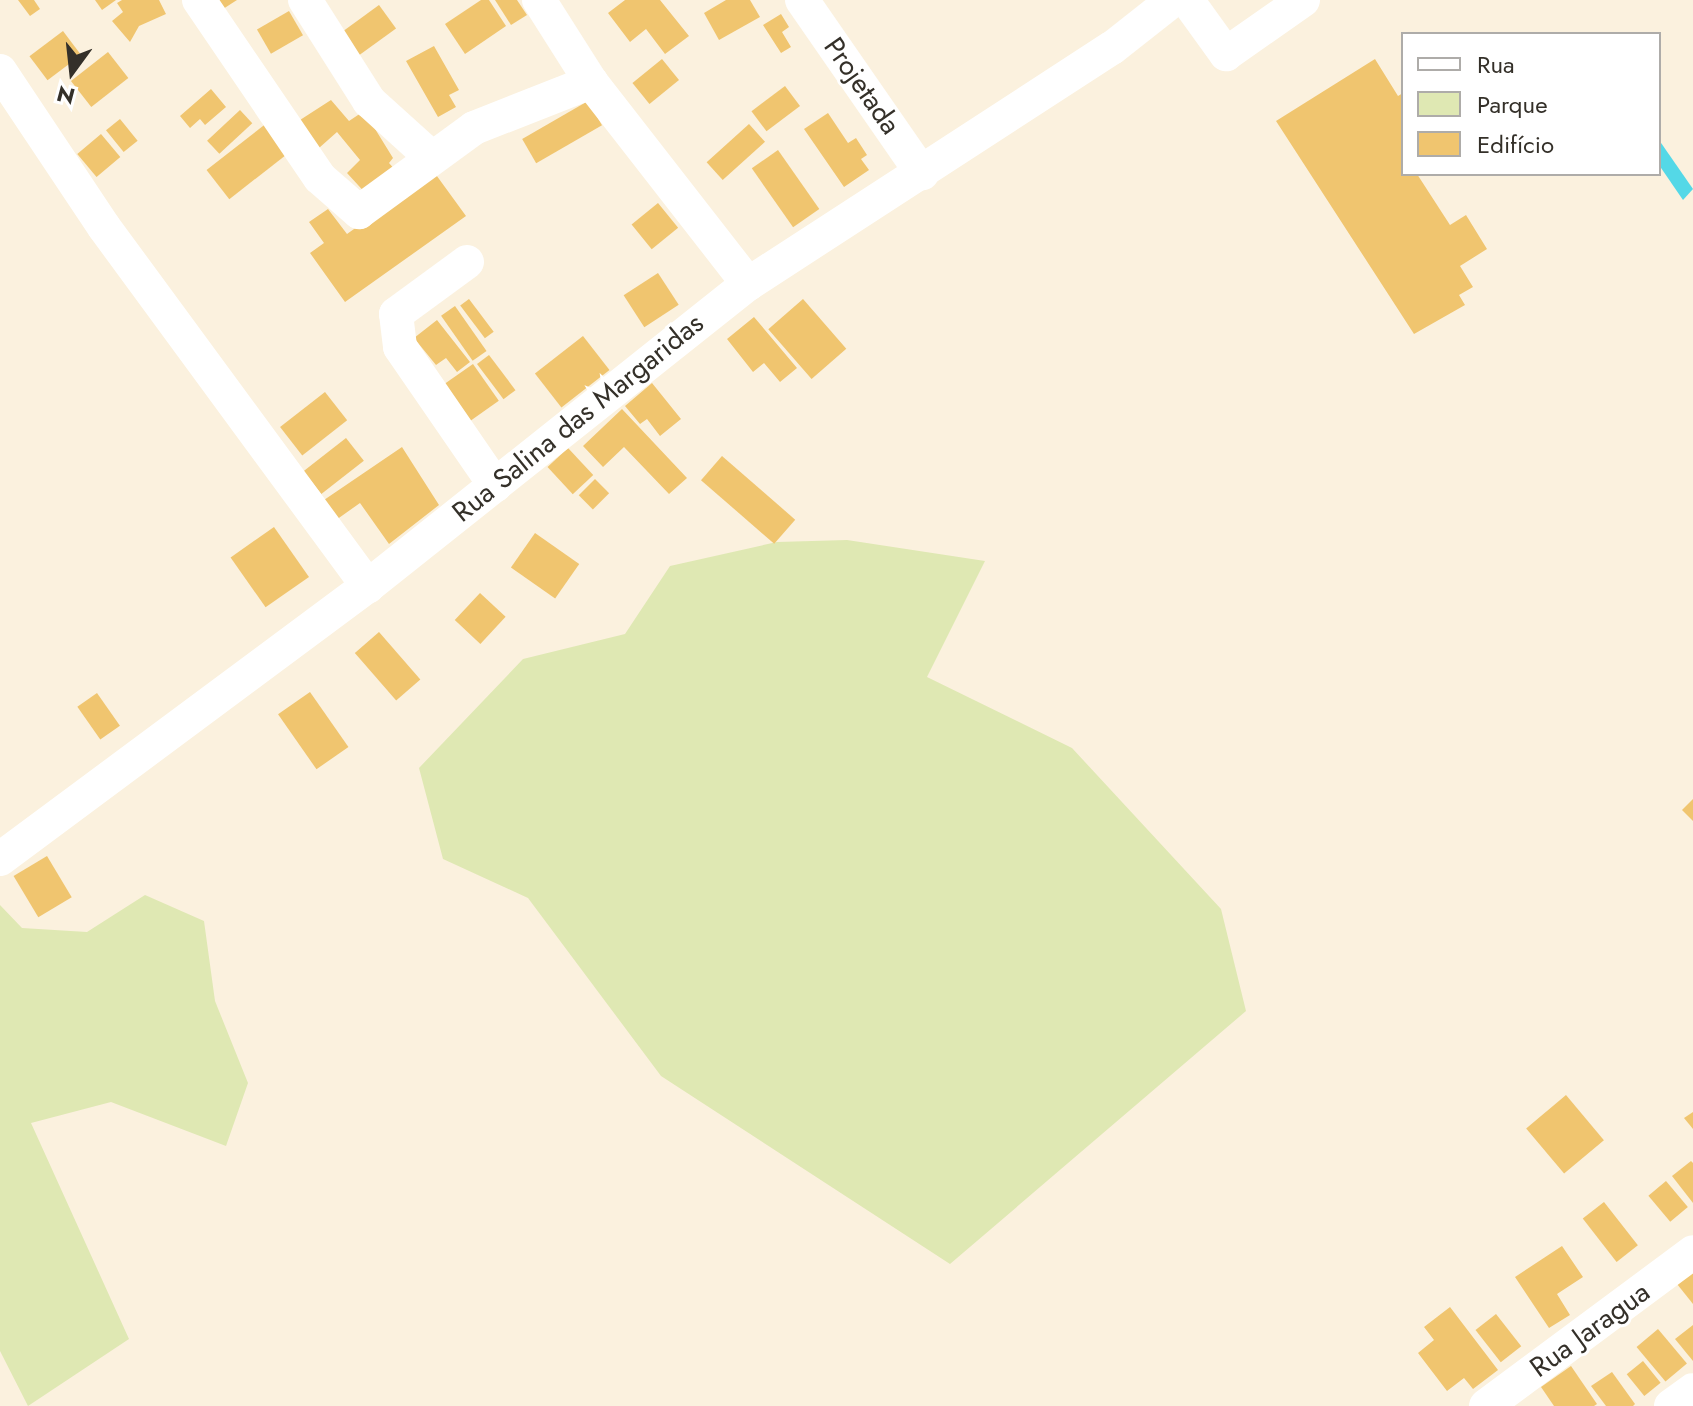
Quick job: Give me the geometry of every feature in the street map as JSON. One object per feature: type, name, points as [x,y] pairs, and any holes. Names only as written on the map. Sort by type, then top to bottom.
[{"type":"street","points":[[199,0],[320,178],[359,212],[431,157],[517,107],[591,82]]},
{"type":"street","points":[[305,0],[369,101],[431,157]]},
{"type":"street","points":[[539,0],[591,82],[748,284]]},
{"type":"street","name":"Projetada","points":[[802,0],[922,173]]},
{"type":"street","name":"Rua Salina das Margaridas","points":[[0,859],[368,586],[748,284],[1112,48],[1173,0]]},
{"type":"street","points":[[1187,0],[1226,54],[1303,0]]},
{"type":"street","points":[[0,71],[104,227],[368,586]]},
{"type":"street","points":[[467,262],[396,314],[400,347],[495,485]]},
{"type":"street","name":"Rua Jaragua","points":[[1486,1406],[1693,1252]]},
{"type":"street","points":[[1671,1406],[1693,1390]]},
{"type":"green space","points":[[847,540],[985,561],[927,677],[1072,748],[1221,909],[1246,1011],[950,1264],[661,1076],[528,898],[443,859],[419,768],[523,659],[625,634],[670,566],[777,542]]},
{"type":"green space","points":[[145,895],[204,921],[215,1001],[248,1083],[226,1146],[111,1102],[31,1123],[129,1339],[28,1406],[0,1351],[0,905],[22,928],[87,932]]},
{"type":"water","points":[[1661,143],[1693,189],[1683,200],[1661,168]]},
{"type":"building","points":[[18,0],[34,0],[40,9],[30,16]]},
{"type":"building","points":[[95,0],[116,0],[102,10]]},
{"type":"building","points":[[122,0],[159,0],[166,14],[139,26],[130,42],[112,21],[123,12],[117,3]]},
{"type":"building","points":[[217,0],[237,0],[223,9]]},
{"type":"building","points":[[481,0],[489,0],[506,26],[465,54],[445,24]]},
{"type":"building","points":[[495,0],[517,0],[527,15],[511,25]]},
{"type":"building","points":[[625,0],[660,0],[689,36],[665,54],[646,29],[630,42],[608,13]]},
{"type":"building","points":[[726,0],[750,0],[760,17],[719,40],[704,13]]},
{"type":"building","points":[[379,5],[396,28],[356,58],[339,34]]},
{"type":"building","points":[[289,11],[303,35],[271,54],[257,30]]},
{"type":"building","points":[[781,14],[789,27],[782,32],[791,47],[781,53],[763,25]]},
{"type":"building","points":[[63,31],[81,55],[48,80],[29,56]]},
{"type":"building","points":[[434,46],[459,90],[449,95],[456,107],[438,117],[406,61]]},
{"type":"building","points":[[108,52],[128,78],[91,107],[71,81]]},
{"type":"building","points":[[662,59],[679,80],[649,104],[632,83]]},
{"type":"building","points":[[1375,59],[1398,96],[1401,94],[1401,176],[1418,176],[1450,225],[1466,215],[1487,249],[1460,266],[1473,287],[1459,295],[1465,305],[1414,334],[1276,121]]},
{"type":"building","points":[[785,86],[800,106],[767,131],[751,111]]},
{"type":"building","points":[[211,89],[226,107],[205,125],[200,119],[190,128],[180,116]]},
{"type":"building","points":[[331,100],[349,121],[364,111],[393,158],[389,163],[397,172],[369,197],[347,173],[360,160],[337,132],[319,148],[300,120]]},
{"type":"building","points":[[588,101],[602,125],[536,163],[522,139]]},
{"type":"building","points":[[240,110],[252,123],[219,154],[207,141]]},
{"type":"building","points":[[828,113],[848,143],[856,138],[867,155],[861,159],[869,170],[844,187],[804,129]]},
{"type":"building","points":[[120,119],[138,141],[124,152],[106,130]]},
{"type":"building","points":[[268,122],[291,151],[229,199],[207,170]]},
{"type":"building","points":[[749,124],[765,142],[723,180],[707,162]]},
{"type":"building","points":[[101,134],[120,157],[97,177],[77,154]]},
{"type":"building","points":[[778,150],[819,209],[793,227],[752,168]]},
{"type":"building","points":[[434,172],[466,216],[345,302],[310,253],[324,243],[309,222],[328,209],[347,234]]},
{"type":"building","points":[[658,203],[678,228],[652,249],[632,224]]},
{"type":"building","points":[[658,273],[679,305],[644,327],[624,295]]},
{"type":"building","points":[[469,299],[494,332],[485,338],[460,306]]},
{"type":"building","points":[[803,299],[846,349],[812,379],[768,329]]},
{"type":"building","points":[[455,306],[487,351],[473,361],[441,316]]},
{"type":"building","points":[[754,317],[797,368],[780,382],[764,363],[753,372],[727,339]]},
{"type":"building","points":[[437,320],[470,362],[457,372],[446,358],[436,365],[414,338]]},
{"type":"building","points":[[583,336],[609,370],[561,407],[535,374]]},
{"type":"building","points":[[489,355],[515,390],[504,399],[477,364]]},
{"type":"building","points":[[473,364],[499,401],[468,423],[442,386]]},
{"type":"building","points":[[652,383],[681,419],[660,436],[647,419],[640,424],[625,406]]},
{"type":"building","points":[[325,392],[347,420],[302,455],[280,427]]},
{"type":"building","points":[[622,409],[687,478],[669,494],[624,447],[603,467],[583,446]]},
{"type":"building","points":[[346,438],[364,461],[321,494],[303,471]]},
{"type":"building","points":[[402,447],[439,505],[389,544],[360,503],[336,520],[324,500]]},
{"type":"building","points":[[568,448],[593,475],[573,494],[548,467]]},
{"type":"building","points":[[722,456],[795,520],[774,544],[701,480]]},
{"type":"building","points":[[595,479],[609,493],[593,509],[579,495]]},
{"type":"building","points":[[274,527],[309,577],[266,607],[231,557]]},
{"type":"building","points":[[535,533],[579,564],[555,598],[511,567]]},
{"type":"building","points":[[480,593],[506,617],[480,644],[455,620]]},
{"type":"building","points":[[379,632],[420,680],[396,701],[355,653]]},
{"type":"building","points":[[310,692],[348,747],[316,769],[278,714]]},
{"type":"building","points":[[97,693],[120,726],[100,740],[77,707]]},
{"type":"building","points":[[1693,799],[1693,821],[1682,810]]},
{"type":"building","points":[[47,856],[72,897],[38,917],[14,876]]},
{"type":"building","points":[[1566,1095],[1604,1140],[1564,1174],[1526,1128]]},
{"type":"building","points":[[1693,1112],[1693,1129],[1684,1118]]},
{"type":"building","points":[[1691,1161],[1693,1163],[1693,1203],[1672,1176]]},
{"type":"building","points":[[1666,1181],[1688,1207],[1670,1222],[1648,1196]]},
{"type":"building","points":[[1604,1202],[1638,1245],[1617,1262],[1583,1219]]},
{"type":"building","points":[[1562,1246],[1583,1277],[1557,1294],[1570,1315],[1549,1328],[1515,1277]]},
{"type":"building","points":[[1693,1271],[1693,1304],[1677,1284]]},
{"type":"building","points":[[1450,1307],[1498,1370],[1473,1389],[1464,1378],[1447,1391],[1418,1353],[1434,1340],[1424,1327]]},
{"type":"building","points":[[1496,1314],[1521,1346],[1501,1362],[1476,1330]]},
{"type":"building","points":[[1693,1325],[1693,1361],[1675,1339]]},
{"type":"building","points":[[1658,1329],[1687,1363],[1665,1381],[1637,1347]]},
{"type":"building","points":[[1643,1361],[1661,1383],[1644,1396],[1627,1374]]},
{"type":"building","points":[[1571,1366],[1597,1404],[1594,1406],[1554,1406],[1541,1387]]},
{"type":"building","points":[[1612,1372],[1635,1404],[1633,1406],[1606,1406],[1591,1386]]}]
